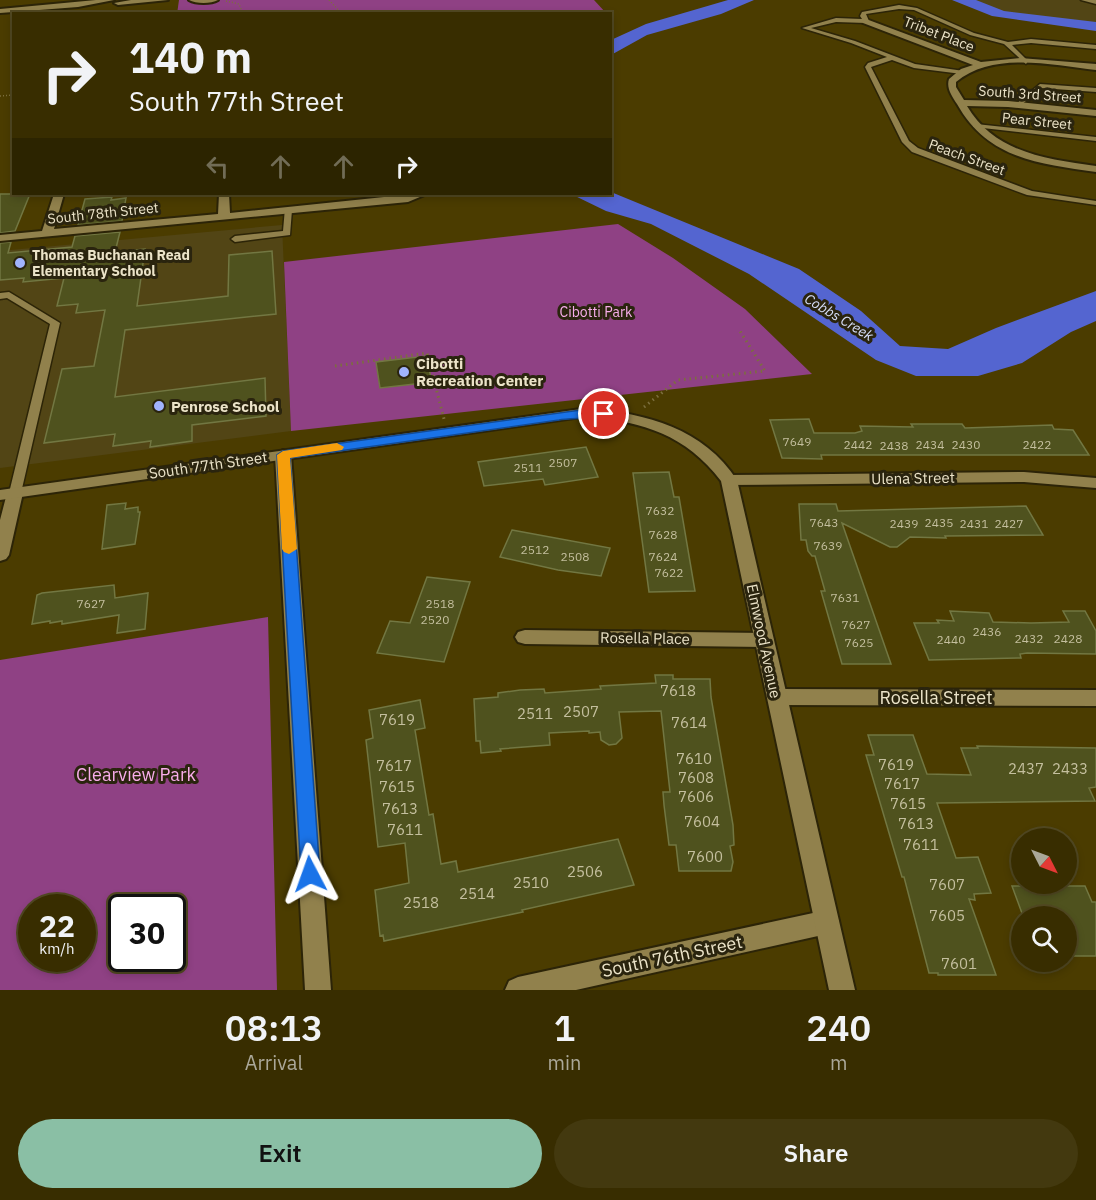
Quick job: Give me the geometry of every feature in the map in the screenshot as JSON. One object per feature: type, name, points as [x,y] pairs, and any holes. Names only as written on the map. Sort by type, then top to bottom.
[{"type":"street","points":[[5,0],[0,10],[78,6],[90,8],[164,0]]},
{"type":"street","points":[[193,0],[214,0]]},
{"type":"street","name":"Tribet Place","points":[[866,21],[981,65]]},
{"type":"street","points":[[981,65],[1026,62],[1096,67]]},
{"type":"street","name":"Tribet Place","points":[[981,65],[962,72],[952,81],[952,87],[976,126],[987,137],[1008,148],[1034,157],[1096,169]]},
{"type":"street","name":"South 3rd Street","points":[[961,103],[1018,105],[1096,113]]},
{"type":"street","points":[[47,233],[59,195]]},
{"type":"street","points":[[224,195],[224,216]]},
{"type":"street","name":"South 78th Street","points":[[0,238],[420,195]]},
{"type":"street","name":"Elmwood Avenue","points":[[559,416],[588,412],[630,418],[659,426],[692,441],[717,464],[729,480],[842,990]]},
{"type":"street","name":"South 77th Street","points":[[8,494],[559,416]]},
{"type":"street","points":[[283,455],[318,990]]},
{"type":"street","name":"Ulena Street","points":[[729,480],[1024,477],[1096,483]]},
{"type":"street","points":[[0,555],[8,494]]},
{"type":"street","name":"Rosella Place","points":[[525,637],[764,640]]},
{"type":"street","name":"Rosella Street","points":[[777,697],[1096,698]]},
{"type":"street","name":"South 76th Street","points":[[518,990],[827,922]]},
{"type":"lane","points":[[1084,0],[1096,2]]},
{"type":"lane","points":[[866,21],[863,16],[864,12],[905,7],[921,11],[972,34],[1007,44],[1031,41],[1096,47]]},
{"type":"lane","points":[[866,21],[836,20],[805,28],[853,42],[914,66],[962,72]]},
{"type":"lane","points":[[1007,44],[1026,62]]},
{"type":"lane","name":"Peach Street","points":[[891,58],[870,64],[868,67],[906,142],[915,150],[1030,193],[1096,203]]},
{"type":"lane","points":[[1018,105],[1040,86],[1096,90]]},
{"type":"lane","name":"Pear Street","points":[[976,126],[1096,139]]},
{"type":"lane","points":[[235,238],[287,233],[288,210]]},
{"type":"lane","points":[[0,296],[9,295],[55,323],[8,494]]},
{"type":"path","points":[[220,0],[239,4],[242,12]]},
{"type":"path","points":[[329,0],[340,12]]},
{"type":"path","points":[[630,418],[678,381],[765,371],[740,331]]},
{"type":"path","points":[[335,366],[427,353],[447,432]]},
{"type":"shaded area","points":[[967,0],[1096,0],[1096,28],[1023,18]]},
{"type":"shaded area","points":[[282,225],[291,431],[0,468],[0,251]]},
{"type":"green space","points":[[179,0],[594,0],[605,12],[177,12]]},
{"type":"green space","name":"Cibotti Park","points":[[618,224],[673,258],[745,309],[812,374],[291,431],[284,262]]},
{"type":"green space","name":"Clearview Park","points":[[268,617],[277,990],[0,990],[0,660]]},
{"type":"water","points":[[728,0],[754,0],[721,14],[647,35],[612,54],[612,40],[646,24]]},
{"type":"water","points":[[952,0],[976,0],[1004,11],[1096,22],[1096,31],[992,16]]},
{"type":"water","name":"Cobbs Creek","points":[[612,192],[799,269],[861,311],[900,346],[948,349],[996,328],[1096,291],[1096,321],[1071,332],[1022,363],[978,376],[916,376],[876,360],[749,274],[651,224],[606,211],[573,195],[612,195]]},
{"type":"building","points":[[0,194],[30,195],[15,231],[0,233]]},
{"type":"building","points":[[112,197],[111,200],[126,198],[122,221],[78,225],[85,199]]},
{"type":"building","points":[[120,232],[115,252],[145,249],[137,306],[228,296],[229,255],[272,251],[276,314],[125,330],[115,397],[265,378],[266,416],[192,425],[192,441],[150,447],[151,441],[113,446],[115,434],[44,443],[62,369],[94,366],[105,310],[76,313],[78,304],[57,306],[64,278],[23,282],[24,278],[0,280],[0,243],[11,242],[8,253],[72,247],[75,236]]},
{"type":"building","name":"Cibotti Recreation Center","points":[[426,356],[432,382],[380,388],[376,362]]},
{"type":"building","points":[[809,419],[814,433],[855,433],[862,431],[860,426],[913,427],[911,424],[962,424],[965,428],[1052,425],[1054,429],[1073,430],[1089,455],[821,455],[822,459],[782,458],[770,420]]},
{"type":"building","points":[[586,447],[598,477],[545,485],[543,479],[484,486],[478,462]]},
{"type":"building","points":[[669,472],[674,497],[679,497],[695,591],[649,592],[633,473]]},
{"type":"building","points":[[126,503],[125,509],[138,507],[138,512],[140,512],[135,544],[102,549],[107,505]]},
{"type":"building","points":[[799,504],[836,504],[838,511],[1026,506],[1043,535],[910,537],[897,547],[890,547],[842,523],[891,664],[842,664],[821,591],[825,591],[815,556],[808,551],[806,540],[801,540]]},
{"type":"building","points":[[512,530],[610,548],[601,576],[558,570],[500,557]]},
{"type":"building","points":[[427,577],[470,582],[444,662],[377,653],[390,621],[410,623]]},
{"type":"building","points":[[114,585],[115,598],[148,593],[145,629],[117,633],[119,615],[62,624],[62,621],[50,623],[50,621],[32,624],[37,595]]},
{"type":"building","points":[[950,611],[989,613],[993,622],[1031,623],[1069,622],[1063,611],[1085,611],[1096,631],[1096,654],[1027,653],[1020,654],[1021,658],[929,660],[914,623],[939,623],[937,620],[954,621]]},
{"type":"building","points":[[655,675],[673,675],[673,679],[710,679],[711,697],[733,825],[734,845],[730,846],[733,862],[731,871],[679,871],[676,845],[669,845],[664,805],[663,792],[670,792],[661,711],[619,712],[622,738],[616,744],[609,745],[601,740],[600,732],[589,733],[589,731],[549,733],[550,745],[481,753],[480,741],[476,741],[474,699],[498,697],[498,693],[520,690],[544,689],[545,693],[601,689],[600,686],[656,683]]},
{"type":"building","points":[[420,700],[425,728],[415,730],[429,815],[433,814],[441,864],[456,861],[458,872],[618,839],[634,885],[522,910],[523,912],[384,941],[383,935],[380,936],[375,890],[409,883],[405,843],[378,847],[366,740],[373,738],[369,710]]},
{"type":"building","points":[[868,735],[913,735],[927,774],[971,775],[961,748],[978,748],[977,746],[1096,748],[1096,787],[1089,788],[1095,801],[937,803],[956,858],[978,857],[991,893],[974,894],[975,900],[969,899],[996,975],[929,973],[904,877],[902,877],[866,755],[874,755]]},
{"type":"building","points":[[1077,886],[1085,886],[1092,902],[1096,902],[1096,956],[1077,956],[1077,906],[1019,906],[1015,894],[1077,894]]},
{"type":"slow traffic","points":[[289,549],[283,455],[337,447]]},
{"type":"place","name":"Thomas Buchanan Read Elementary School","points":[[20,263]]},
{"type":"place","name":"Cibotti Recreation Center","points":[[404,372]]},
{"type":"place","name":"Penrose School","points":[[159,406]]},
{"type":"route","points":[[310,874],[283,455],[588,412],[604,414]]}]
